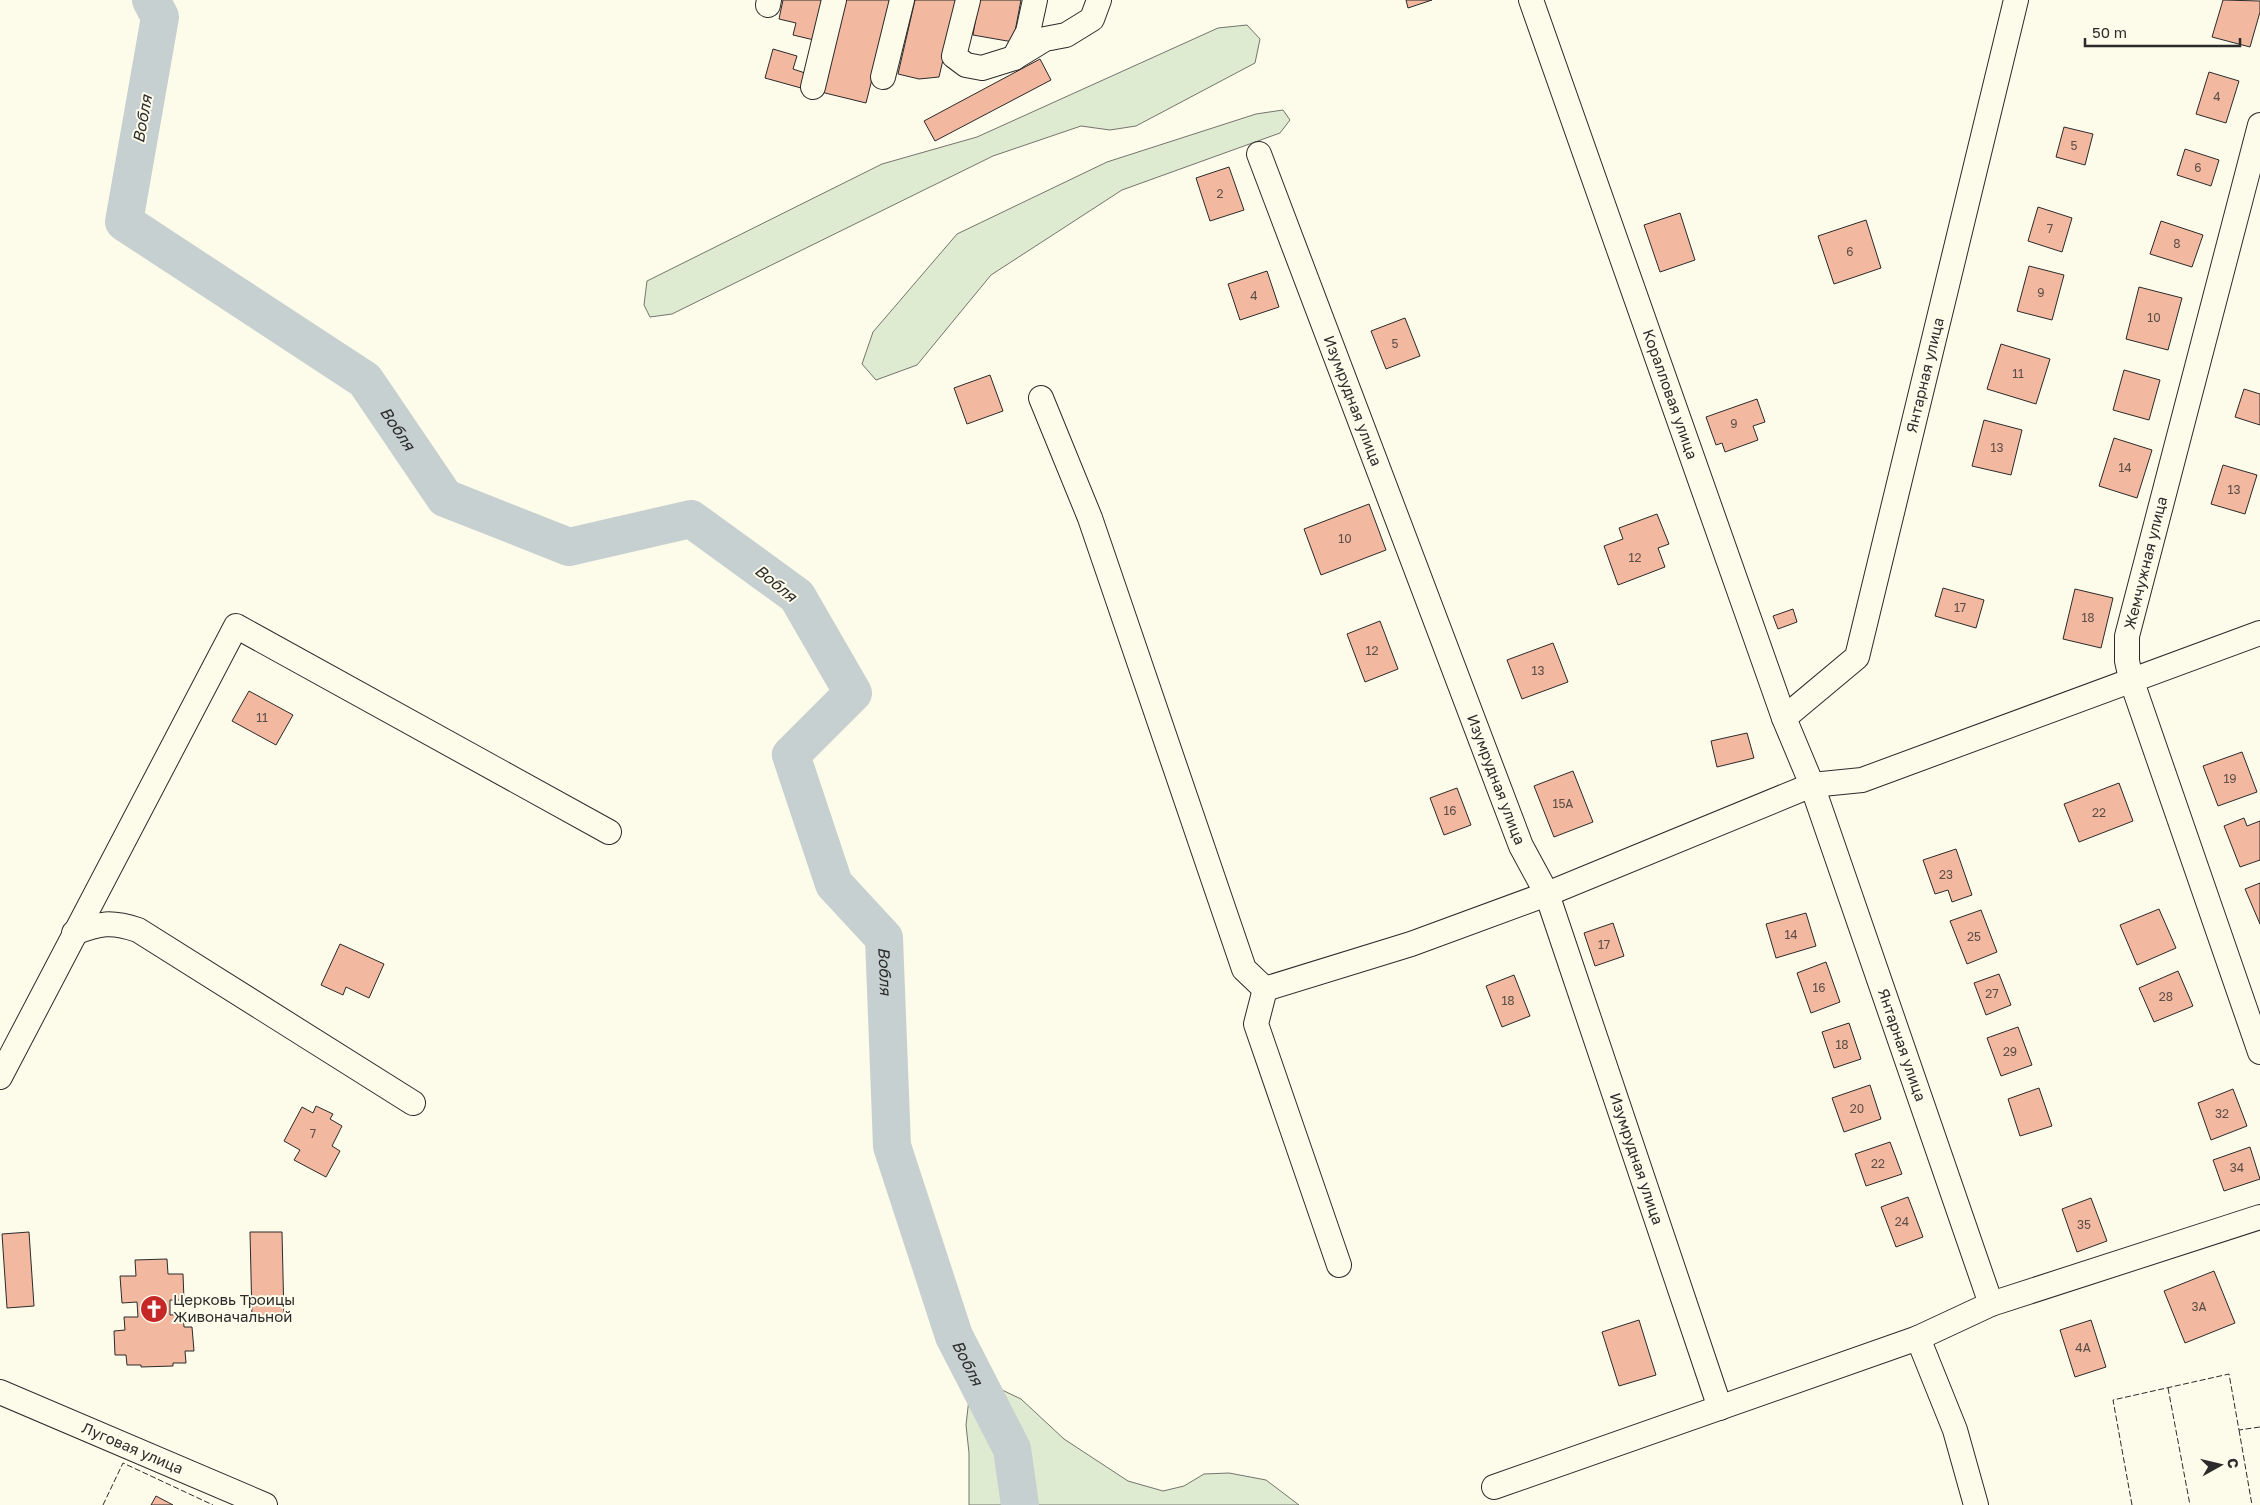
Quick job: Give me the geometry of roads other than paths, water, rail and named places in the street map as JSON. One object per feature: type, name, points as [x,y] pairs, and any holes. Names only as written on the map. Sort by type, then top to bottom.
[{"type":"street","points":[[813,87],[834,0]]},
{"type":"street","points":[[883,77],[902,0]]},
{"type":"street","points":[[968,0],[954,56],[966,65],[982,68],[1014,58],[1045,39],[1066,35],[1092,19],[1099,0]]},
{"type":"street","points":[[1014,58],[1028,32],[1035,0]]},
{"type":"street","name":"Коралловая улица","points":[[1530,0],[1784,718],[1812,785]]},
{"type":"street","name":"Янтарная улица","points":[[1784,718],[1857,657],[2016,0]]},
{"type":"street","name":"Жемчужная улица","points":[[2260,125],[2127,636],[2127,661],[2131,679],[2260,1052]]},
{"type":"street","name":"Изумрудная улица","points":[[1259,154],[1522,846],[1547,894],[1720,1408]]},
{"type":"street","points":[[1041,398],[1090,518],[1244,969],[1265,989]]},
{"type":"street","points":[[0,1077],[236,626],[609,832]]},
{"type":"street","points":[[1265,989],[1411,944],[1547,894],[1812,785],[1862,780],[2260,632]]},
{"type":"street","name":"Янтарная улица","points":[[1812,785],[1991,1304]]},
{"type":"street","points":[[74,933],[97,924],[116,923],[138,930],[413,1103]]},
{"type":"street","points":[[1265,989],[1256,1024],[1339,1265]]},
{"type":"street","points":[[1494,1487],[1918,1338],[1991,1304],[2260,1217]]},
{"type":"street","points":[[1918,1338],[1955,1430],[1976,1505]]},
{"type":"street","name":"Луговая улица","points":[[0,1392],[265,1505]]},
{"type":"waterway","name":"Вобля","points":[[151,0],[160,17],[124,222],[365,380],[445,498],[569,547],[691,519],[797,596],[853,693],[791,755],[834,884],[884,938],[892,1146],[954,1336],[1012,1449],[1020,1505]]},
{"type":"place","name":"Церковь Троицы Живоначальной","points":[[154,1309]]}]
